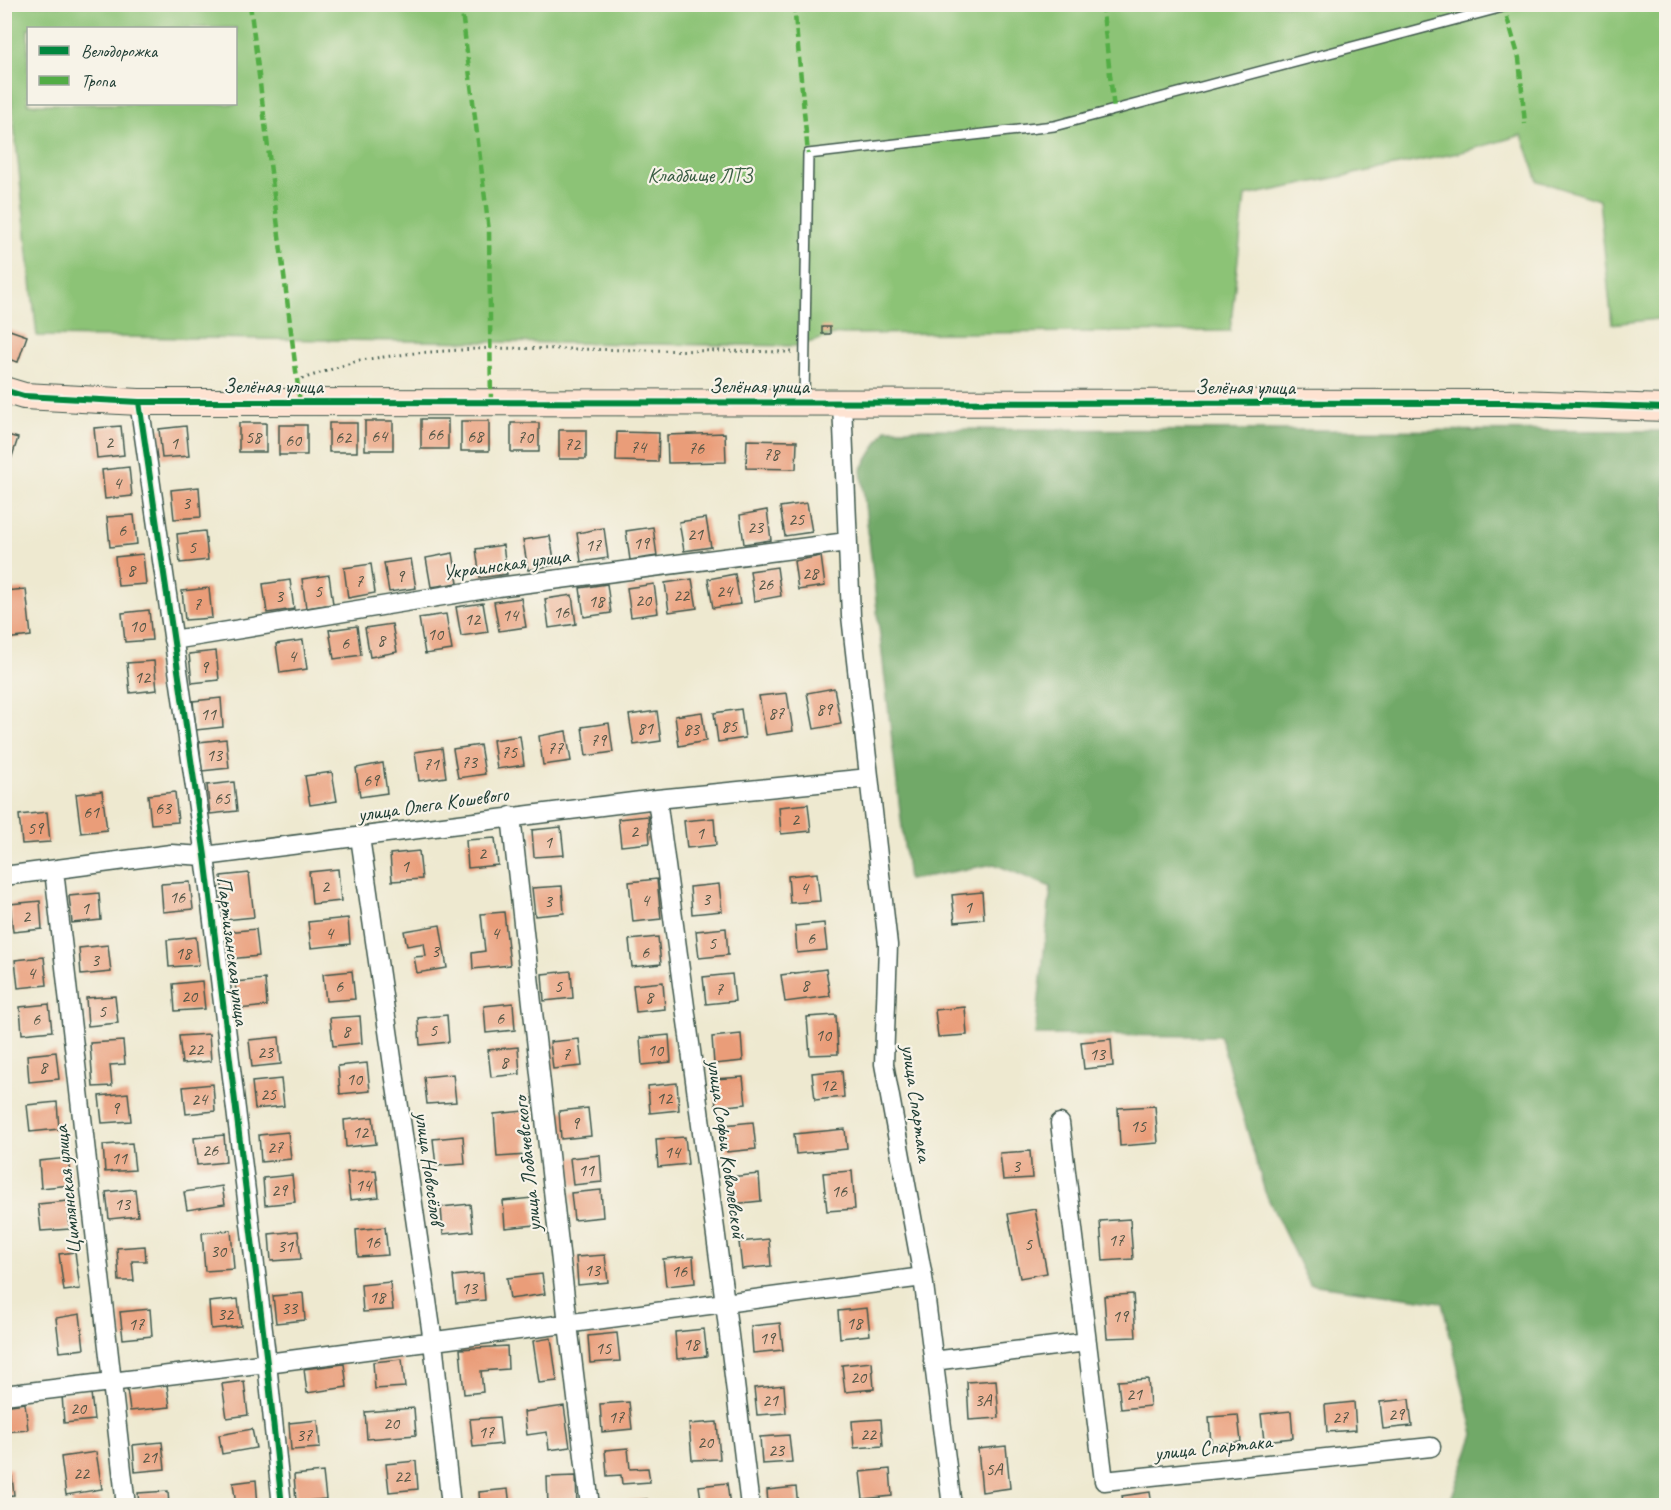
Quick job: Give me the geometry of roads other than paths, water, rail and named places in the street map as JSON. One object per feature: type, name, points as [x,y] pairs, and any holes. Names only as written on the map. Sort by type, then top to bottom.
[{"type":"street","name":"Зелёная улица","points":[[4,390],[24,396],[139,402],[1514,403],[1666,408]]},
{"type":"street","name":"Партизанская улица","points":[[139,402],[205,856],[267,1364],[282,1506]]},
{"type":"street","name":"улица Спартака","points":[[842,403],[851,616],[888,945],[884,1064],[922,1277],[952,1506]]},
{"type":"street","name":"Украинская улица","points":[[173,640],[498,587],[847,542]]},
{"type":"street","name":"улица Олега Кошевого","points":[[4,876],[171,854],[205,856],[511,816],[869,778]]},
{"type":"street","name":"улица Софьи Ковалевской","points":[[657,799],[750,1506]]},
{"type":"street","name":"улица Лобачевского","points":[[511,816],[590,1506]]},
{"type":"street","name":"улица Новосёлов","points":[[360,837],[433,1342],[451,1506]]},
{"type":"street","name":"Цимлянская улица","points":[[54,870],[126,1506]]},
{"type":"street","name":"улица Спартака","points":[[1060,1123],[1104,1481],[1431,1447]]},
{"type":"street","points":[[4,1395],[267,1364],[922,1277]]},
{"type":"street","points":[[933,1361],[1087,1342]]},
{"type":"lane","points":[[804,403],[808,154],[1054,126],[1503,8]]},
{"type":"park label","name":"Кладбище ЛТЗ","points":[[700,175]]}]
